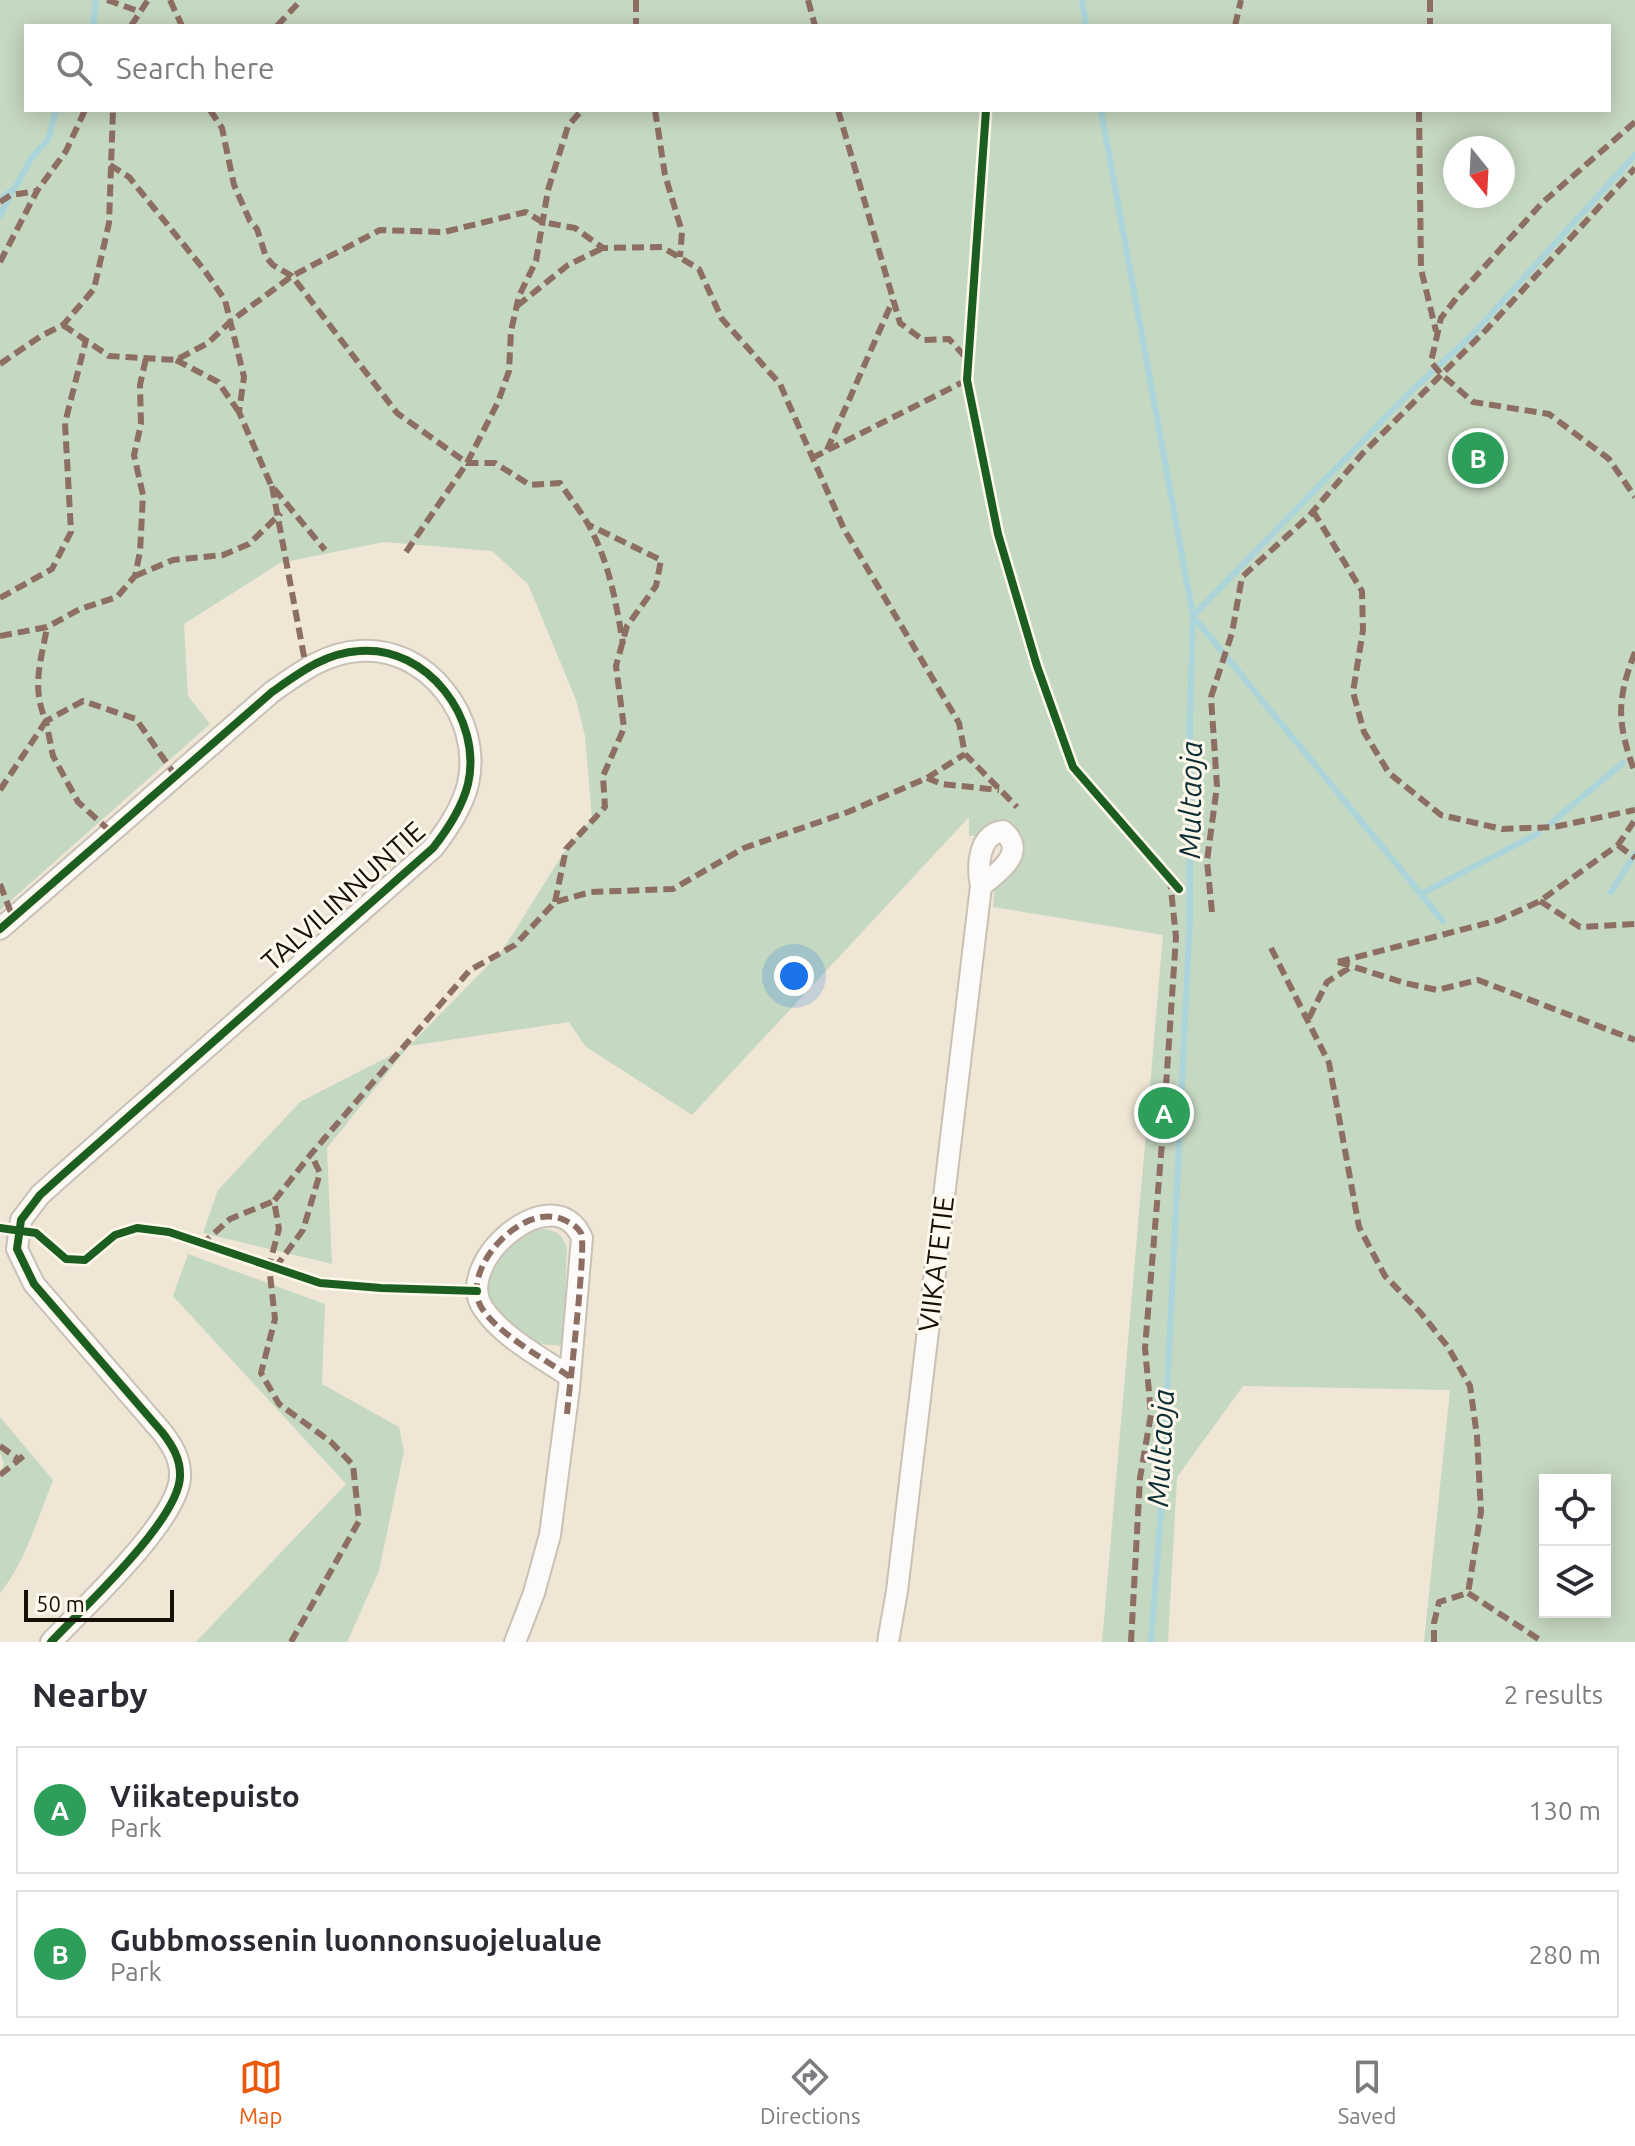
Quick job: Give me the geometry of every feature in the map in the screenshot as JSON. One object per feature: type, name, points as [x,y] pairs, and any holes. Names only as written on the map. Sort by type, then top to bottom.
[{"type":"street","name":"TALVILINNUNTIE","points":[[0,929],[248,713],[306,667],[339,654],[386,652],[418,666],[432,677],[456,707],[469,745],[468,783],[456,816],[433,848],[60,1177],[27,1209],[21,1220],[17,1249],[27,1274],[170,1443],[177,1454],[180,1476],[171,1507],[162,1522],[51,1642]]},
{"type":"street","name":"VIIKATETIE","points":[[888,1642],[897,1591],[981,886]]},
{"type":"street","points":[[515,1642],[534,1593],[550,1535],[570,1377],[582,1238],[573,1224],[553,1216],[533,1217],[506,1235],[493,1249],[483,1267],[477,1291],[481,1305],[495,1323],[570,1377]]},
{"type":"green space","points":[[0,0],[1635,0],[1635,1642],[1424,1642],[1450,1390],[1243,1386],[1177,1477],[1168,1642],[1102,1642],[1163,935],[993,907],[995,885],[1022,861],[1022,844],[1017,834],[969,836],[969,817],[692,1115],[585,1046],[569,1022],[409,1046],[502,951],[566,849],[592,819],[585,736],[576,700],[528,584],[492,551],[384,542],[280,563],[184,624],[188,696],[210,724],[0,910]]},
{"type":"green space","points":[[409,1046],[327,1148],[332,1264],[203,1233],[218,1190],[300,1102]]},
{"type":"green space","points":[[539,1228],[557,1233],[567,1248],[563,1346],[527,1339],[497,1314],[490,1299],[488,1285],[498,1257],[523,1235]]},
{"type":"green space","points":[[188,1254],[325,1304],[322,1384],[399,1427],[404,1451],[379,1571],[347,1642],[196,1642],[346,1484],[173,1296]]},
{"type":"green space","points":[[0,1417],[53,1480],[24,1554],[0,1593],[0,1473],[4,1463],[0,1453]]},
{"type":"waterway","points":[[93,24],[96,0]]},
{"type":"waterway","name":"Multaoja","points":[[1082,0],[1086,24]]},
{"type":"waterway","points":[[0,199],[15,188],[32,157],[48,140],[55,112]]},
{"type":"waterway","name":"Multaoja","points":[[1101,112],[1193,616],[1190,917],[1162,1497],[1151,1642]]},
{"type":"waterway","points":[[1443,921],[1193,616],[1408,394],[1472,335],[1635,155]]},
{"type":"waterway","points":[[0,216],[11,194]]},
{"type":"waterway","points":[[1551,823],[1623,763]]},
{"type":"waterway","points":[[1423,893],[1539,833]]},
{"type":"waterway","points":[[1611,892],[1635,854]]},
{"type":"marked path","points":[[107,0],[141,12]]},
{"type":"marked path","points":[[132,24],[148,0]]},
{"type":"marked path","points":[[170,0],[181,24]]},
{"type":"marked path","points":[[279,24],[301,0]]},
{"type":"marked path","points":[[636,0],[636,24]]},
{"type":"marked path","points":[[808,0],[814,24]]},
{"type":"marked path","points":[[1235,24],[1241,0]]},
{"type":"marked path","points":[[1430,0],[1430,24]]},
{"type":"marked path","points":[[0,262],[37,191],[66,151],[84,112]]},
{"type":"marked path","points":[[0,364],[63,325],[94,289],[109,223],[113,112]]},
{"type":"marked path","points":[[211,112],[222,128],[234,185],[250,221],[257,229],[266,257],[292,276],[397,413],[467,463],[495,463],[530,485],[560,483],[588,524],[601,552],[623,644]]},
{"type":"marked path","points":[[406,552],[467,463],[498,402],[509,371],[511,331],[519,296],[536,261],[548,190],[568,126],[580,112]]},
{"type":"marked path","points":[[655,112],[665,175],[682,232],[680,257]]},
{"type":"marked path","points":[[839,112],[900,323],[923,340],[949,339],[968,360]]},
{"type":"marked path","points":[[1419,112],[1421,269],[1436,331]]},
{"type":"marked path","points":[[1635,122],[1542,203],[1458,296],[1441,318],[1431,362],[1473,402],[1549,414],[1609,459],[1635,497]]},
{"type":"marked path","points":[[110,165],[129,177],[225,300],[244,377],[239,412],[271,485],[325,550]]},
{"type":"marked path","points":[[1212,912],[1207,861],[1217,786],[1211,697],[1232,633],[1242,577],[1309,516],[1362,454],[1486,330],[1635,168]]},
{"type":"marked path","points":[[0,202],[11,195],[37,191]]},
{"type":"marked path","points":[[63,325],[109,356],[176,360],[208,343],[231,321],[292,276],[380,230],[444,232],[526,212],[542,222],[575,228],[603,248],[662,247],[699,269],[722,319],[780,384],[844,529],[959,723],[965,754],[1017,807]]},
{"type":"marked path","points":[[517,306],[568,265],[603,248]]},
{"type":"marked path","points":[[827,450],[893,300]]},
{"type":"marked path","points":[[0,598],[52,569],[71,532],[65,423],[86,340]]},
{"type":"marked path","points":[[0,636],[47,627],[80,609],[117,597],[135,576],[140,552],[143,495],[134,455],[141,424],[140,385],[146,358]]},
{"type":"marked path","points":[[176,360],[218,382],[239,412]]},
{"type":"marked path","points":[[812,458],[967,380]]},
{"type":"marked path","points":[[272,486],[306,667]]},
{"type":"marked path","points":[[1313,511],[1362,591],[1363,630],[1353,692],[1364,732],[1389,773],[1441,815],[1502,829],[1554,827],[1635,810]]},
{"type":"marked path","points":[[135,576],[173,560],[223,555],[249,544],[281,513]]},
{"type":"marked path","points":[[555,902],[566,849],[605,807],[603,776],[624,728],[616,666],[627,626],[656,586],[661,560],[589,525]]},
{"type":"marked path","points":[[0,790],[46,721],[38,686],[47,627]]},
{"type":"marked path","points":[[1635,652],[1624,685],[1621,712],[1635,773]]},
{"type":"marked path","points":[[110,831],[78,802],[53,756],[46,721],[83,701],[136,719],[175,775]]},
{"type":"marked path","points":[[291,1642],[359,1521],[353,1465],[331,1442],[279,1404],[261,1373],[275,1319],[269,1266],[279,1229],[274,1201],[470,970],[515,945],[555,902],[591,892],[673,889],[744,848],[848,812],[927,778],[965,754]]},
{"type":"marked path","points":[[927,778],[942,784],[999,790]]},
{"type":"marked path","points":[[1338,962],[1499,920],[1540,901],[1618,845],[1635,820]]},
{"type":"marked path","points":[[1618,845],[1635,858]]},
{"type":"marked path","points":[[1131,1642],[1140,1478],[1151,1414],[1145,1348],[1176,937],[1170,880]]},
{"type":"marked path","points":[[0,884],[13,918]]},
{"type":"marked path","points":[[1540,901],[1580,927],[1635,924]]},
{"type":"marked path","points":[[1271,948],[1329,1063],[1359,1227],[1385,1276],[1448,1347],[1470,1386],[1477,1436],[1481,1512],[1468,1593]]},
{"type":"marked path","points":[[1338,962],[1437,990],[1478,980],[1635,1040]]},
{"type":"marked path","points":[[1309,1018],[1327,982],[1349,968]]},
{"type":"marked path","points":[[275,1268],[303,1230],[320,1173],[311,1154]]},
{"type":"marked path","points":[[201,1245],[230,1219],[274,1201]]},
{"type":"marked path","points":[[567,1414],[580,1289],[581,1233],[562,1219],[546,1217],[530,1220],[514,1229],[487,1257],[477,1290],[480,1305],[496,1325],[570,1377]]},
{"type":"marked path","points":[[0,1446],[18,1459]]},
{"type":"marked path","points":[[0,1475],[26,1454]]},
{"type":"marked path","points":[[1468,1593],[1543,1642]]},
{"type":"marked path","points":[[1434,1642],[1439,1602],[1468,1593]]},
{"type":"cycle path","points":[[986,112],[967,380],[998,534],[1037,666],[1073,767],[1179,889]]},
{"type":"cycle path","points":[[0,929],[272,692],[324,660],[359,651],[384,652],[407,660],[427,673],[445,691],[458,712],[467,735],[470,759],[468,784],[454,818],[433,848],[40,1195],[21,1220],[17,1249],[34,1284],[162,1432],[175,1453],[180,1470],[175,1495],[147,1540],[51,1642]]},
{"type":"cycle path","points":[[0,1228],[36,1233],[66,1259],[85,1260],[115,1235],[137,1228],[169,1232],[320,1283],[477,1291]]},
{"type":"place","name":"Gubbmossenin luonnonsuojelualue","points":[[1478,458]]},
{"type":"place","name":"Viikatepuisto","points":[[1164,1113]]}]
